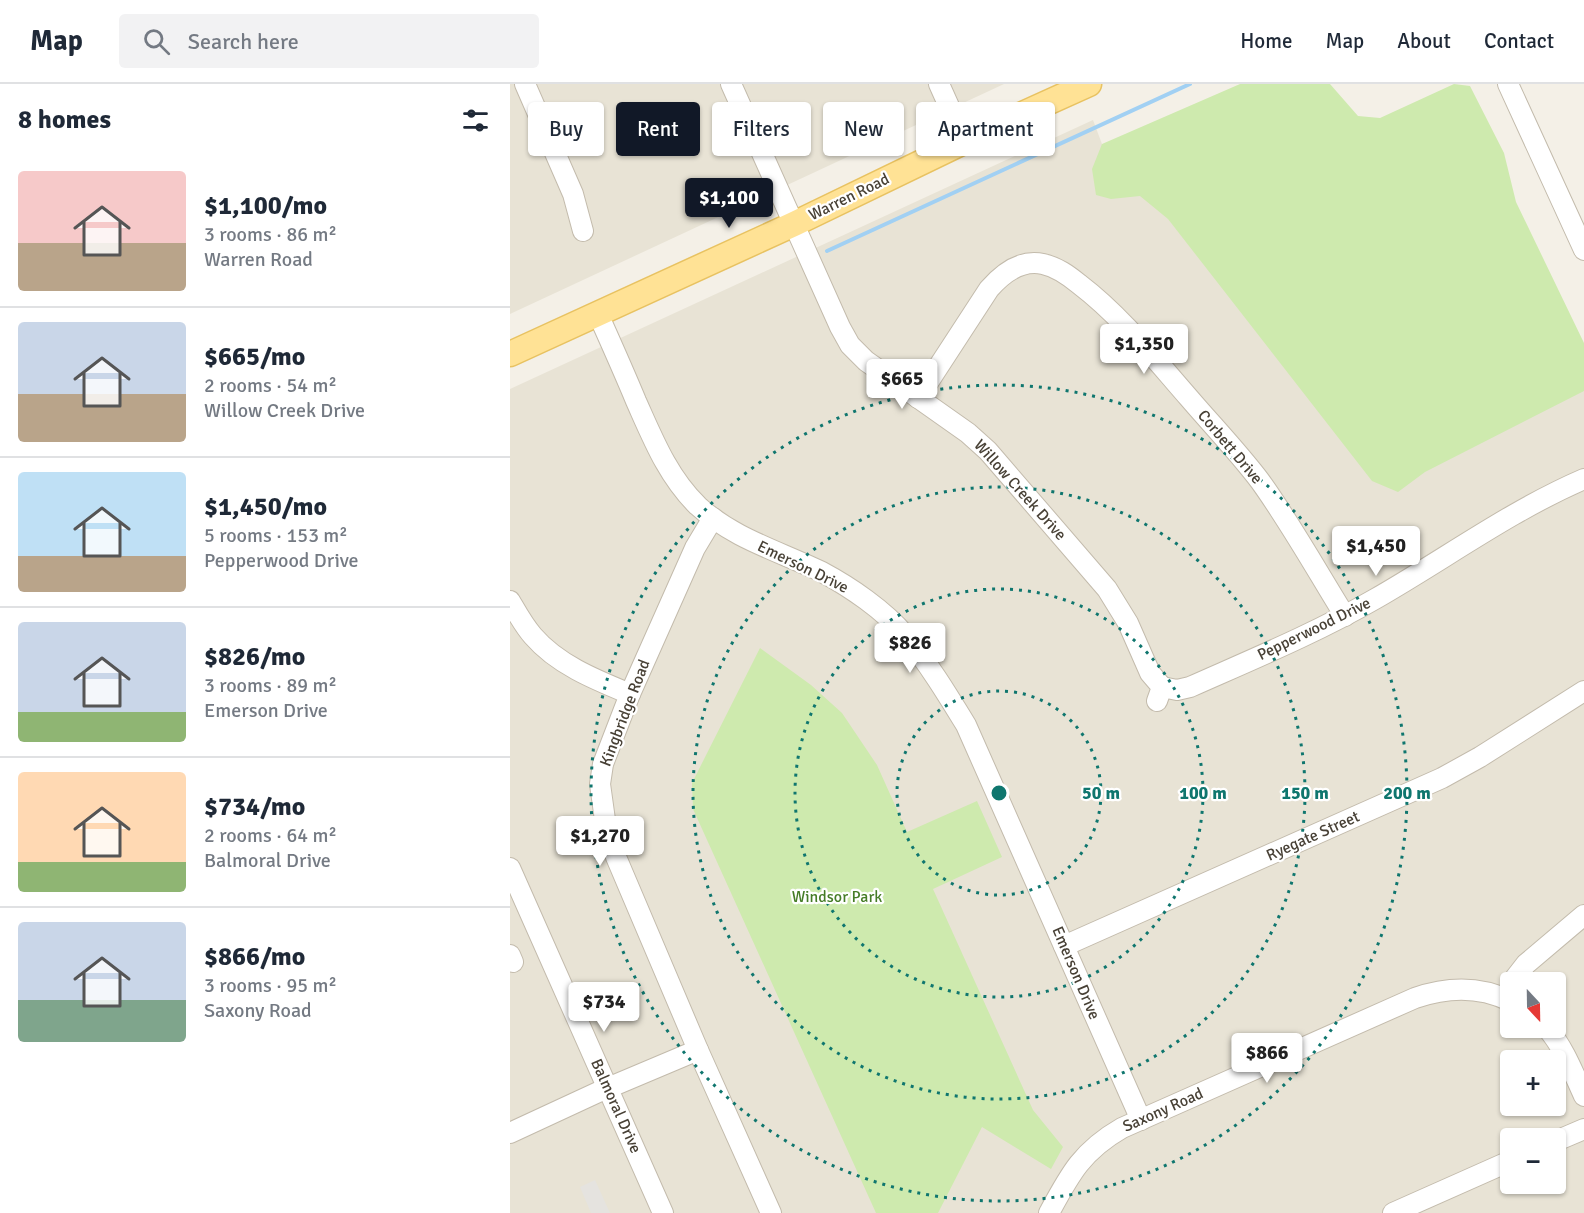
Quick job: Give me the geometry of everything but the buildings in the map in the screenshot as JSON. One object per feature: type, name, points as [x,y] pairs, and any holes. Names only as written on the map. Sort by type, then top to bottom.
[{"type":"main road","name":"Warren Road","points":[[1051,102],[1089,84]]},
{"type":"main road","name":"Warren Road","points":[[510,354],[794,224],[936,156]]},
{"type":"street","points":[[525,84],[573,194],[583,231]]},
{"type":"street","name":"Willow Creek Drive","points":[[731,84],[850,345],[866,361],[968,433],[988,451],[1107,589],[1128,623],[1160,694]]},
{"type":"street","points":[[939,84],[947,102]]},
{"type":"street","points":[[1508,84],[1584,250]]},
{"type":"street","name":"Corbett Drive","points":[[918,398],[997,279],[1014,268],[1026,264],[1044,264],[1057,268],[1090,292],[1122,322],[1244,462],[1274,502],[1345,616]]},
{"type":"street","name":"Emerson Drive","points":[[598,314],[662,458],[686,492],[713,518],[746,539],[848,587],[904,633],[935,676],[966,725],[1141,1120]]},
{"type":"street","name":"Pepperwood Drive","points":[[1160,694],[1190,687],[1345,616],[1525,508],[1584,479]]},
{"type":"street","name":"Kingbridge Road","points":[[713,518],[695,548],[630,694],[603,764],[600,784],[605,820],[616,857],[698,1050],[771,1213]]},
{"type":"street","points":[[510,601],[525,626],[548,651],[600,682],[630,694]]},
{"type":"street","name":"Ryegate Street","points":[[1064,946],[1442,778],[1480,757],[1584,691]]},
{"type":"street","name":"Balmoral Drive","points":[[510,868],[611,1086],[663,1213]]},
{"type":"street","points":[[1522,972],[1530,960],[1584,915]]},
{"type":"street","name":"Saxony Road","points":[[1049,1213],[1071,1173],[1084,1157],[1107,1137],[1122,1128],[1430,993],[1451,990],[1500,992]]},
{"type":"street","points":[[1555,1038],[1584,1096]]},
{"type":"street","points":[[510,1133],[611,1086],[698,1050]]},
{"type":"street","points":[[1566,1136],[1584,1128]]},
{"type":"street","points":[[1393,1213],[1500,1165]]},
{"type":"shaded area","points":[[510,84],[1004,84],[965,102],[916,102],[916,125],[904,131],[904,102],[823,102],[823,156],[849,156],[510,314]]},
{"type":"shaded area","name":"Windsor Park","points":[[1093,120],[1102,144],[1584,379],[1584,1213],[510,1213],[510,389],[1015,156],[1055,156],[1055,138]]},
{"type":"shaded area","points":[[595,1180],[610,1213],[591,1213],[580,1187]]},
{"type":"green space","points":[[1240,84],[1330,84],[1358,116],[1380,118],[1454,84],[1470,86],[1504,153],[1516,202],[1584,343],[1584,391],[1425,472],[1398,492],[1372,481],[1168,219],[1140,196],[1111,199],[1096,195],[1092,169],[1102,144]]},
{"type":"green space","name":"Windsor Park","points":[[760,648],[811,685],[842,713],[877,765],[907,832],[977,801],[1002,857],[933,889],[1033,1110],[1063,1147],[1051,1169],[982,1127],[938,1213],[876,1213],[693,809],[692,783]]},
{"type":"waterway","points":[[827,251],[1190,84]]}]
